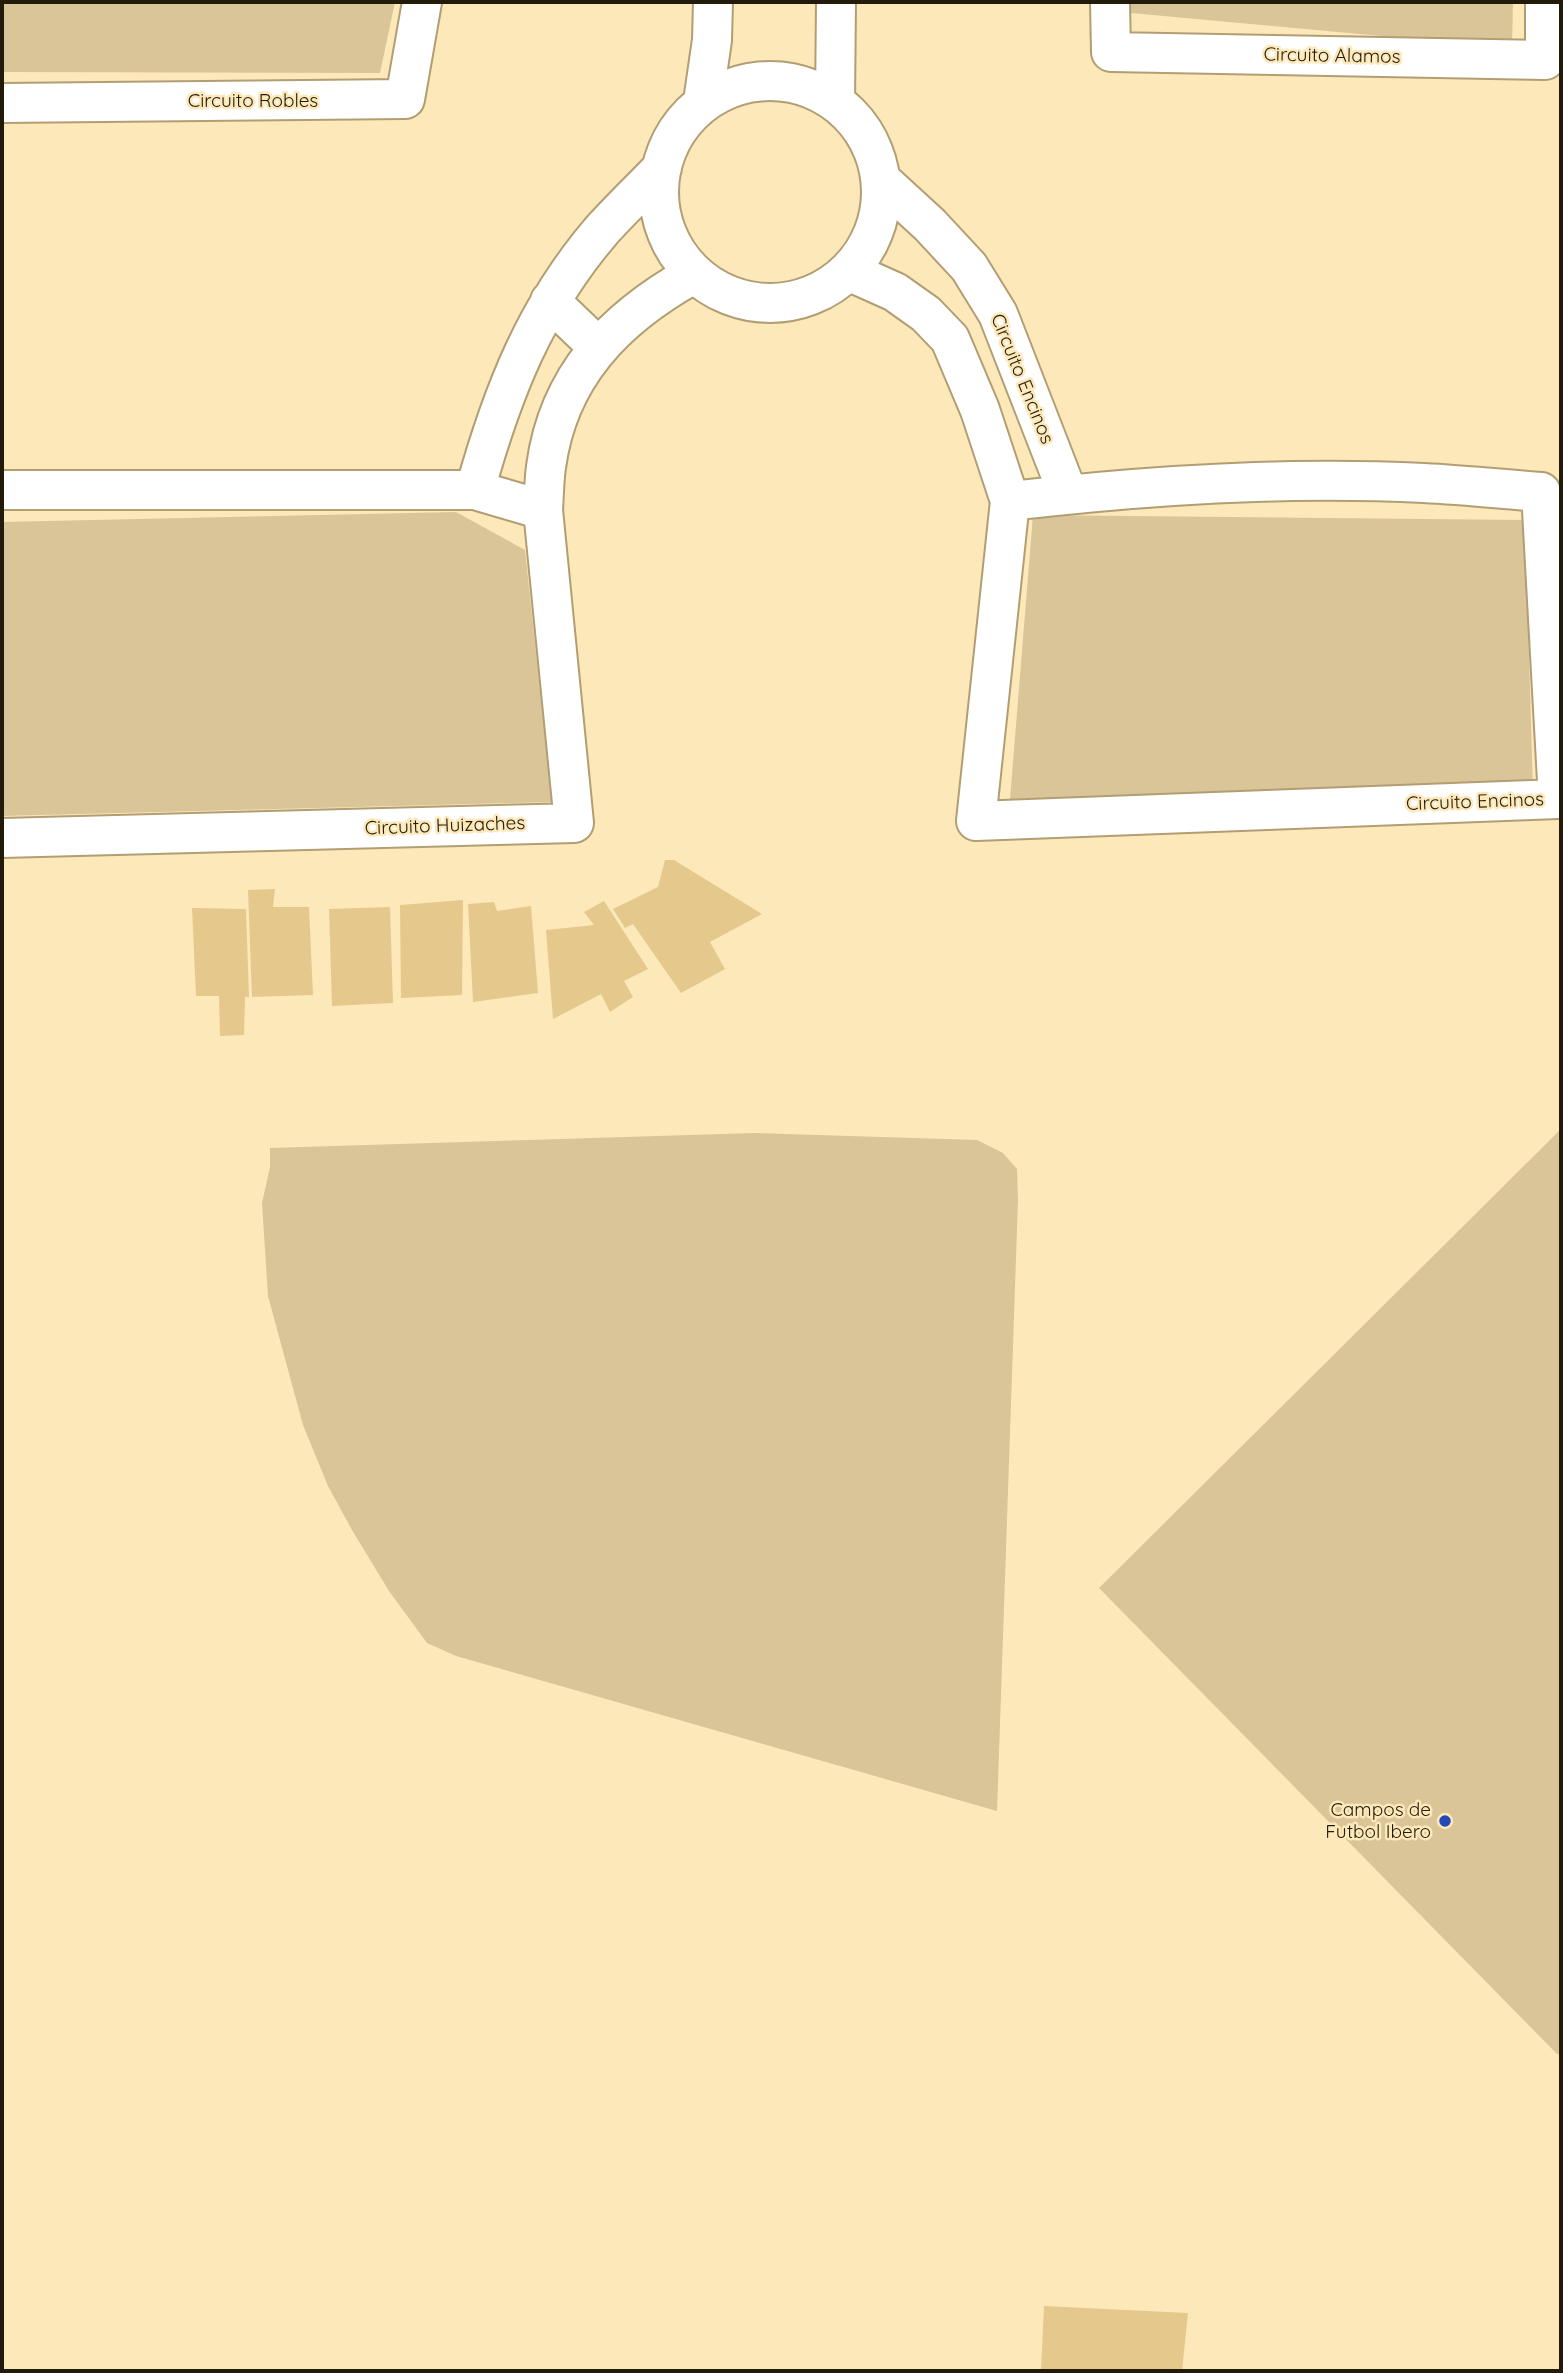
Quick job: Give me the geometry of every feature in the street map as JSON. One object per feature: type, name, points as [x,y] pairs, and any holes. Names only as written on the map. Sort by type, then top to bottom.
[{"type":"street","name":"Circuito Robles","points":[[2,103],[405,99],[422,2]]},
{"type":"street","points":[[703,103],[712,40],[713,2]]},
{"type":"street","points":[[835,102],[836,2]]},
{"type":"street","name":"Circuito Alamos","points":[[1110,2],[1111,52],[1545,60],[1545,2]]},
{"type":"street","points":[[770,80],[804,85],[835,102],[863,132],[873,150],[881,180],[879,213],[868,244],[848,271],[821,292],[788,303],[753,303],[720,293],[692,275],[669,242],[658,205],[662,168],[676,131],[703,103],[734,86],[770,80]]},
{"type":"street","points":[[475,490],[493,425],[518,361],[550,302],[601,231],[662,168]]},
{"type":"street","name":"Circuito Encinos","points":[[881,180],[930,225],[969,267],[998,314],[1068,494]]},
{"type":"street","name":"Circuito Encinos","points":[[848,271],[895,292],[926,314],[950,338],[980,410],[1010,501],[976,821],[1559,799],[1541,492],[1423,483],[1305,481],[1186,484],[1010,501]]},
{"type":"street","name":"Circuito Huizaches","points":[[2,838],[574,823],[543,510],[546,467],[556,424],[574,384],[598,347],[626,318],[692,275]]},
{"type":"street","points":[[550,302],[598,347]]},
{"type":"street","points":[[950,338],[998,314]]},
{"type":"street","points":[[2,490],[475,490],[543,510]]},
{"type":"shaded area","points":[[2,2],[395,2],[380,73],[2,72]]},
{"type":"shaded area","points":[[1130,2],[1513,2],[1512,48],[1131,13]]},
{"type":"shaded area","points":[[456,512],[525,550],[552,802],[2,816],[2,522]]},
{"type":"shaded area","points":[[1033,515],[1525,520],[1533,791],[1010,799]]},
{"type":"shaded area","name":"Campos de Futbol Ibero","points":[[1561,1129],[1561,2054],[1557,2054],[1099,1588]]},
{"type":"shaded area","points":[[754,1133],[977,1140],[1003,1153],[1017,1169],[997,1811],[456,1656],[427,1643],[389,1591],[352,1530],[328,1486],[303,1425],[268,1296],[262,1203],[270,1167],[270,1148]]},
{"type":"building","points":[[665,860],[674,860],[762,914],[710,942],[725,969],[681,993],[633,924],[625,928],[613,909],[658,887]]},
{"type":"building","points":[[275,889],[273,907],[309,907],[313,995],[252,997],[248,890]]},
{"type":"building","points":[[463,900],[462,995],[401,998],[400,905]]},
{"type":"building","points":[[604,901],[648,969],[624,981],[633,997],[610,1012],[601,994],[553,1019],[546,930],[594,925],[584,912]]},
{"type":"building","points":[[494,902],[497,911],[531,906],[538,993],[473,1002],[468,904]]},
{"type":"building","points":[[390,907],[393,1003],[332,1006],[329,909]]},
{"type":"building","points":[[192,908],[246,909],[249,997],[245,997],[244,1035],[220,1036],[219,996],[196,996]]},
{"type":"building","points":[[1044,2306],[1188,2313],[1182,2371],[1041,2371]]},
{"type":"place","name":"Campos de Futbol Ibero","points":[[1445,1821]]}]
